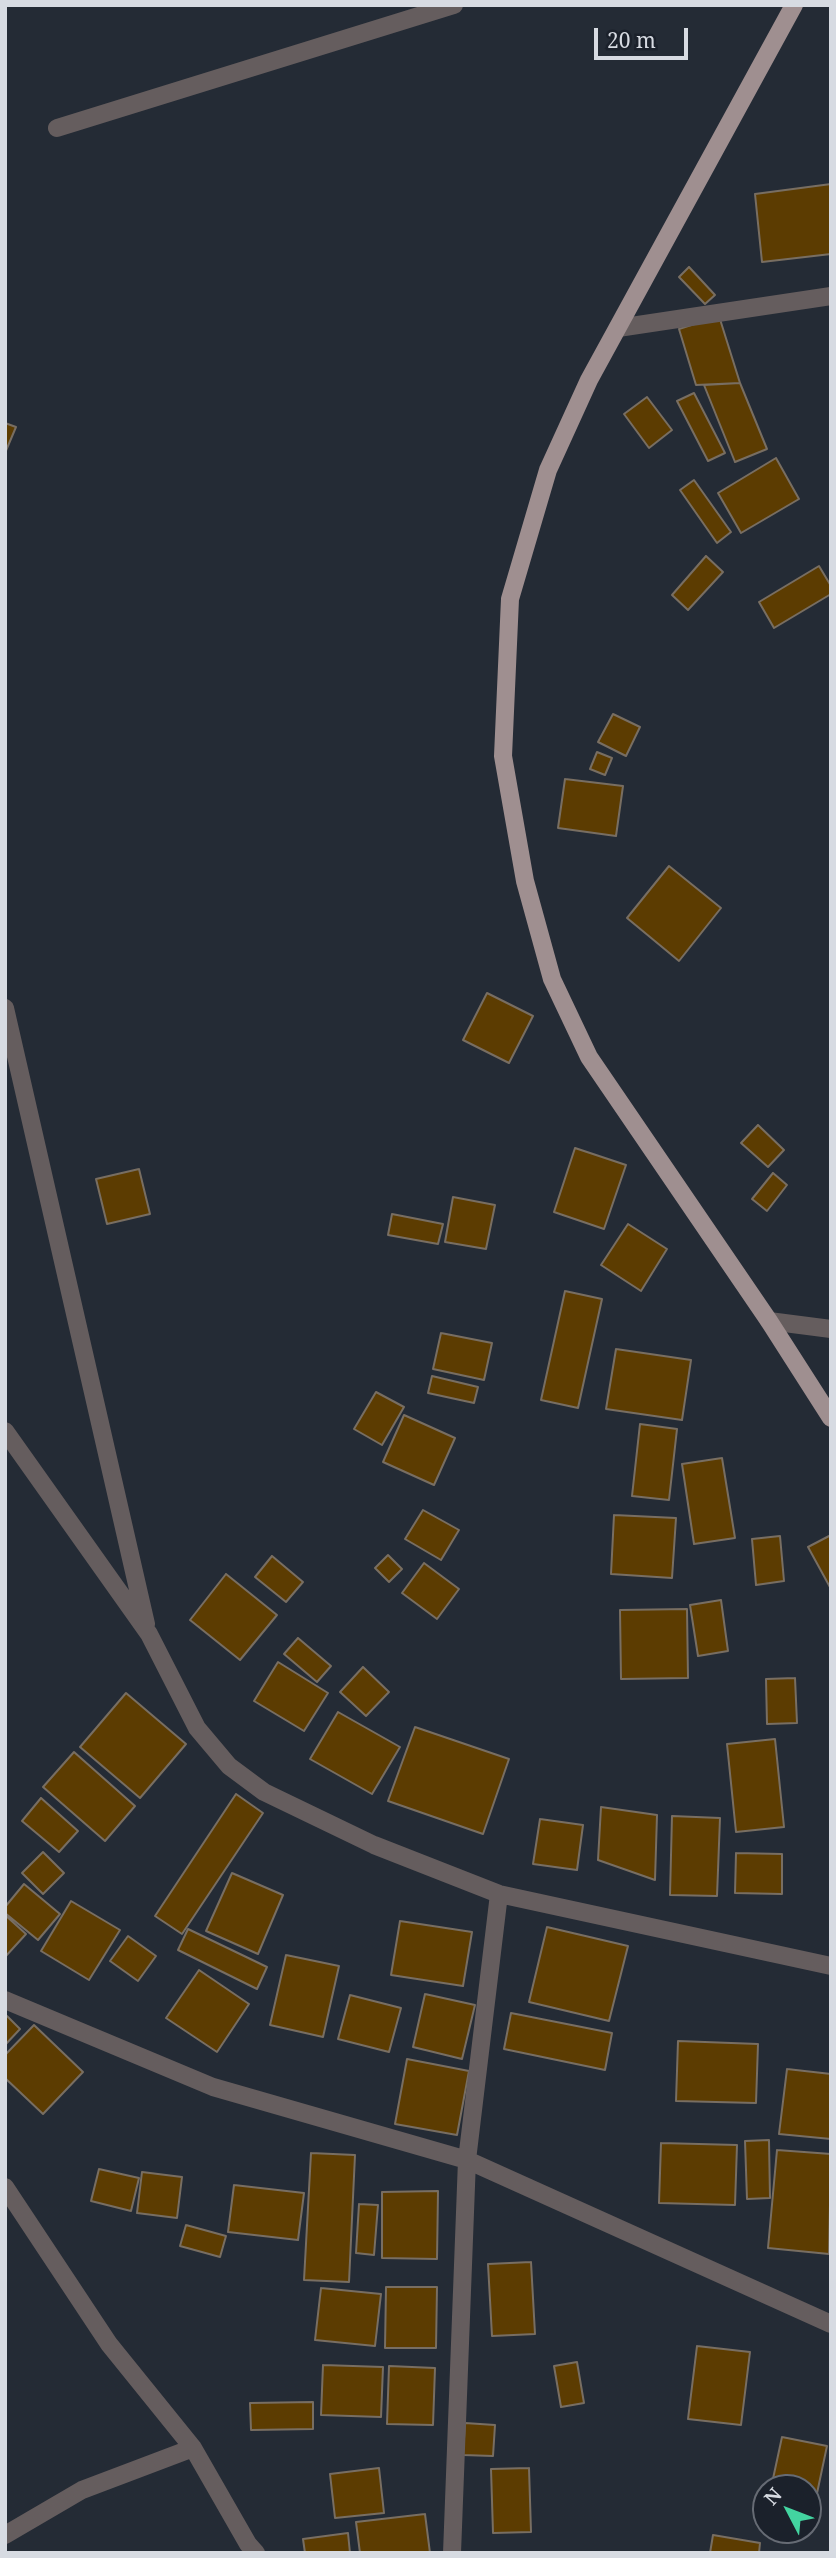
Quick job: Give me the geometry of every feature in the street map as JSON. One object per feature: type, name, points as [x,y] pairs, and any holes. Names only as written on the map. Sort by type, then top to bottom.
[{"type":"main road","points":[[794,5],[589,380],[548,470],[510,599],[503,756],[525,881],[552,979],[589,1057],[769,1321],[831,1418]]},
{"type":"street","points":[[57,128],[454,5]]},
{"type":"street","points":[[618,328],[831,296]]},
{"type":"street","points":[[5,1008],[102,1442],[149,1634]]},
{"type":"street","points":[[769,1321],[831,1329]]},
{"type":"street","points":[[5,1431],[149,1634],[197,1727],[229,1766],[264,1792],[374,1845],[499,1894],[831,1966]]},
{"type":"street","points":[[452,2553],[467,2160],[499,1894]]},
{"type":"street","points":[[5,2000],[213,2087],[467,2160],[831,2324]]},
{"type":"street","points":[[5,2187],[109,2344],[193,2448],[248,2544],[256,2553]]},
{"type":"street","points":[[5,2535],[82,2490],[193,2448]]},
{"type":"building","points":[[831,184],[831,254],[762,262],[755,194]]},
{"type":"building","points":[[689,267],[715,295],[705,304],[679,277]]},
{"type":"building","points":[[719,316],[740,383],[696,385],[679,329]]},
{"type":"building","points":[[740,383],[767,449],[735,462],[704,385]]},
{"type":"building","points":[[694,393],[725,453],[708,461],[677,401]]},
{"type":"building","points":[[647,397],[672,430],[649,448],[624,414]]},
{"type":"building","points":[[5,423],[16,427],[5,453]]},
{"type":"building","points":[[776,458],[799,499],[741,533],[718,493]]},
{"type":"building","points":[[694,480],[731,532],[717,543],[680,490]]},
{"type":"building","points":[[706,556],[723,572],[688,610],[672,595]]},
{"type":"building","points":[[819,566],[831,586],[831,594],[774,628],[759,602]]},
{"type":"building","points":[[613,714],[640,727],[626,756],[598,742]]},
{"type":"building","points":[[597,752],[612,758],[605,775],[590,769]]},
{"type":"building","points":[[565,779],[623,786],[616,836],[558,828]]},
{"type":"building","points":[[669,866],[721,908],[679,961],[627,918]]},
{"type":"building","points":[[487,993],[533,1016],[509,1063],[463,1040]]},
{"type":"building","points":[[758,1125],[784,1150],[768,1167],[741,1143]]},
{"type":"building","points":[[575,1148],[626,1165],[604,1229],[554,1212]]},
{"type":"building","points":[[139,1169],[150,1214],[107,1224],[96,1179]]},
{"type":"building","points":[[773,1173],[787,1185],[767,1211],[752,1199]]},
{"type":"building","points":[[453,1197],[495,1205],[486,1249],[445,1242]]},
{"type":"building","points":[[392,1214],[443,1224],[438,1244],[388,1235]]},
{"type":"building","points":[[628,1224],[667,1249],[641,1291],[601,1265]]},
{"type":"building","points":[[565,1291],[602,1299],[578,1408],[541,1400]]},
{"type":"building","points":[[441,1333],[492,1343],[484,1380],[433,1369]]},
{"type":"building","points":[[616,1349],[691,1360],[682,1420],[606,1409]]},
{"type":"building","points":[[432,1376],[478,1387],[474,1403],[428,1393]]},
{"type":"building","points":[[376,1392],[404,1407],[382,1445],[354,1429]]},
{"type":"building","points":[[404,1415],[455,1438],[434,1485],[383,1462]]},
{"type":"building","points":[[640,1424],[677,1429],[669,1500],[632,1496]]},
{"type":"building","points":[[722,1458],[735,1538],[694,1544],[682,1464]]},
{"type":"building","points":[[423,1510],[459,1530],[441,1560],[405,1539]]},
{"type":"building","points":[[614,1515],[676,1518],[672,1578],[611,1574]]},
{"type":"building","points":[[831,1535],[831,1589],[808,1547]]},
{"type":"building","points":[[780,1536],[784,1581],[756,1585],[752,1539]]},
{"type":"building","points":[[388,1555],[402,1569],[389,1582],[375,1568]]},
{"type":"building","points":[[272,1556],[303,1582],[286,1602],[255,1577]]},
{"type":"building","points":[[424,1563],[459,1589],[437,1619],[402,1593]]},
{"type":"building","points":[[226,1574],[277,1615],[240,1660],[190,1620]]},
{"type":"building","points":[[721,1600],[728,1651],[698,1656],[690,1605]]},
{"type":"building","points":[[687,1609],[688,1678],[621,1679],[620,1610]]},
{"type":"building","points":[[298,1638],[331,1666],[317,1682],[284,1654]]},
{"type":"building","points":[[278,1662],[328,1693],[304,1731],[254,1701]]},
{"type":"building","points":[[363,1667],[389,1692],[366,1716],[340,1692]]},
{"type":"building","points":[[795,1678],[797,1723],[767,1724],[766,1679]]},
{"type":"building","points":[[126,1693],[186,1744],[140,1798],[80,1747]]},
{"type":"building","points":[[338,1712],[400,1747],[372,1794],[310,1759]]},
{"type":"building","points":[[415,1727],[509,1759],[483,1834],[388,1801]]},
{"type":"building","points":[[775,1739],[784,1827],[736,1832],[727,1744]]},
{"type":"building","points":[[74,1752],[135,1806],[105,1841],[43,1787]]},
{"type":"building","points":[[236,1794],[263,1813],[182,1934],[155,1916]]},
{"type":"building","points":[[41,1798],[78,1831],[59,1852],[22,1821]]},
{"type":"building","points":[[601,1807],[657,1815],[655,1880],[598,1860]]},
{"type":"building","points":[[672,1816],[720,1818],[717,1896],[670,1895]]},
{"type":"building","points":[[540,1819],[583,1825],[577,1870],[533,1864]]},
{"type":"building","points":[[43,1852],[64,1873],[43,1894],[22,1873]]},
{"type":"building","points":[[736,1853],[782,1854],[782,1894],[735,1893]]},
{"type":"building","points":[[232,1873],[283,1895],[258,1954],[206,1931]]},
{"type":"building","points":[[24,1884],[60,1914],[38,1940],[5,1913],[5,1907]]},
{"type":"building","points":[[71,1901],[120,1930],[89,1980],[41,1951]]},
{"type":"building","points":[[5,1915],[26,1934],[5,1957]]},
{"type":"building","points":[[400,1921],[472,1932],[463,1986],[391,1975]]},
{"type":"building","points":[[547,1927],[628,1946],[609,2021],[529,2002]]},
{"type":"building","points":[[188,1929],[267,1967],[257,1989],[178,1950]]},
{"type":"building","points":[[128,1936],[156,1956],[138,1981],[110,1961]]},
{"type":"building","points":[[286,1955],[339,1966],[323,2037],[270,2025]]},
{"type":"building","points":[[199,1970],[249,2004],[217,2052],[166,2018]]},
{"type":"building","points":[[425,1994],[475,2005],[462,2059],[413,2047]]},
{"type":"building","points":[[350,1995],[401,2008],[389,2052],[338,2039]]},
{"type":"building","points":[[511,2013],[612,2033],[605,2070],[504,2049]]},
{"type":"building","points":[[5,2017],[20,2029],[5,2045]]},
{"type":"building","points":[[34,2025],[83,2072],[43,2114],[5,2078],[5,2055]]},
{"type":"building","points":[[678,2041],[758,2044],[756,2103],[676,2101]]},
{"type":"building","points":[[407,2059],[469,2071],[457,2135],[395,2124]]},
{"type":"building","points":[[787,2069],[831,2074],[831,2139],[779,2134]]},
{"type":"building","points":[[769,2140],[770,2198],[747,2199],[745,2141]]},
{"type":"building","points":[[661,2143],[737,2145],[735,2205],[659,2203]]},
{"type":"building","points":[[777,2150],[831,2154],[829,2254],[768,2248]]},
{"type":"building","points":[[311,2153],[355,2155],[349,2282],[304,2280]]},
{"type":"building","points":[[99,2169],[139,2178],[131,2211],[91,2201]]},
{"type":"building","points":[[142,2172],[182,2177],[177,2218],[137,2213]]},
{"type":"building","points":[[234,2185],[304,2193],[298,2240],[228,2232]]},
{"type":"building","points":[[438,2191],[437,2259],[382,2258],[382,2192]]},
{"type":"building","points":[[359,2204],[378,2205],[374,2255],[356,2253]]},
{"type":"building","points":[[186,2225],[226,2236],[220,2257],[180,2246]]},
{"type":"building","points":[[531,2262],[535,2334],[492,2336],[488,2264]]},
{"type":"building","points":[[386,2287],[437,2287],[436,2348],[385,2348]]},
{"type":"building","points":[[321,2288],[381,2294],[375,2346],[315,2340]]},
{"type":"building","points":[[697,2346],[750,2352],[741,2425],[688,2419]]},
{"type":"building","points":[[577,2362],[584,2403],[561,2407],[554,2366]]},
{"type":"building","points":[[323,2365],[383,2367],[381,2417],[321,2415]]},
{"type":"building","points":[[389,2366],[435,2368],[433,2425],[387,2424]]},
{"type":"building","points":[[313,2402],[313,2429],[251,2430],[250,2403]]},
{"type":"building","points":[[465,2423],[495,2425],[493,2456],[463,2455]]},
{"type":"building","points":[[782,2437],[827,2446],[821,2474],[774,2474]]},
{"type":"building","points":[[379,2468],[384,2513],[335,2518],[330,2474]]},
{"type":"building","points":[[529,2468],[531,2532],[493,2533],[491,2469]]},
{"type":"building","points":[[425,2514],[430,2553],[360,2553],[356,2522]]},
{"type":"building","points":[[348,2533],[350,2553],[305,2553],[303,2539]]},
{"type":"building","points":[[713,2535],[760,2544],[759,2553],[710,2553]]}]
